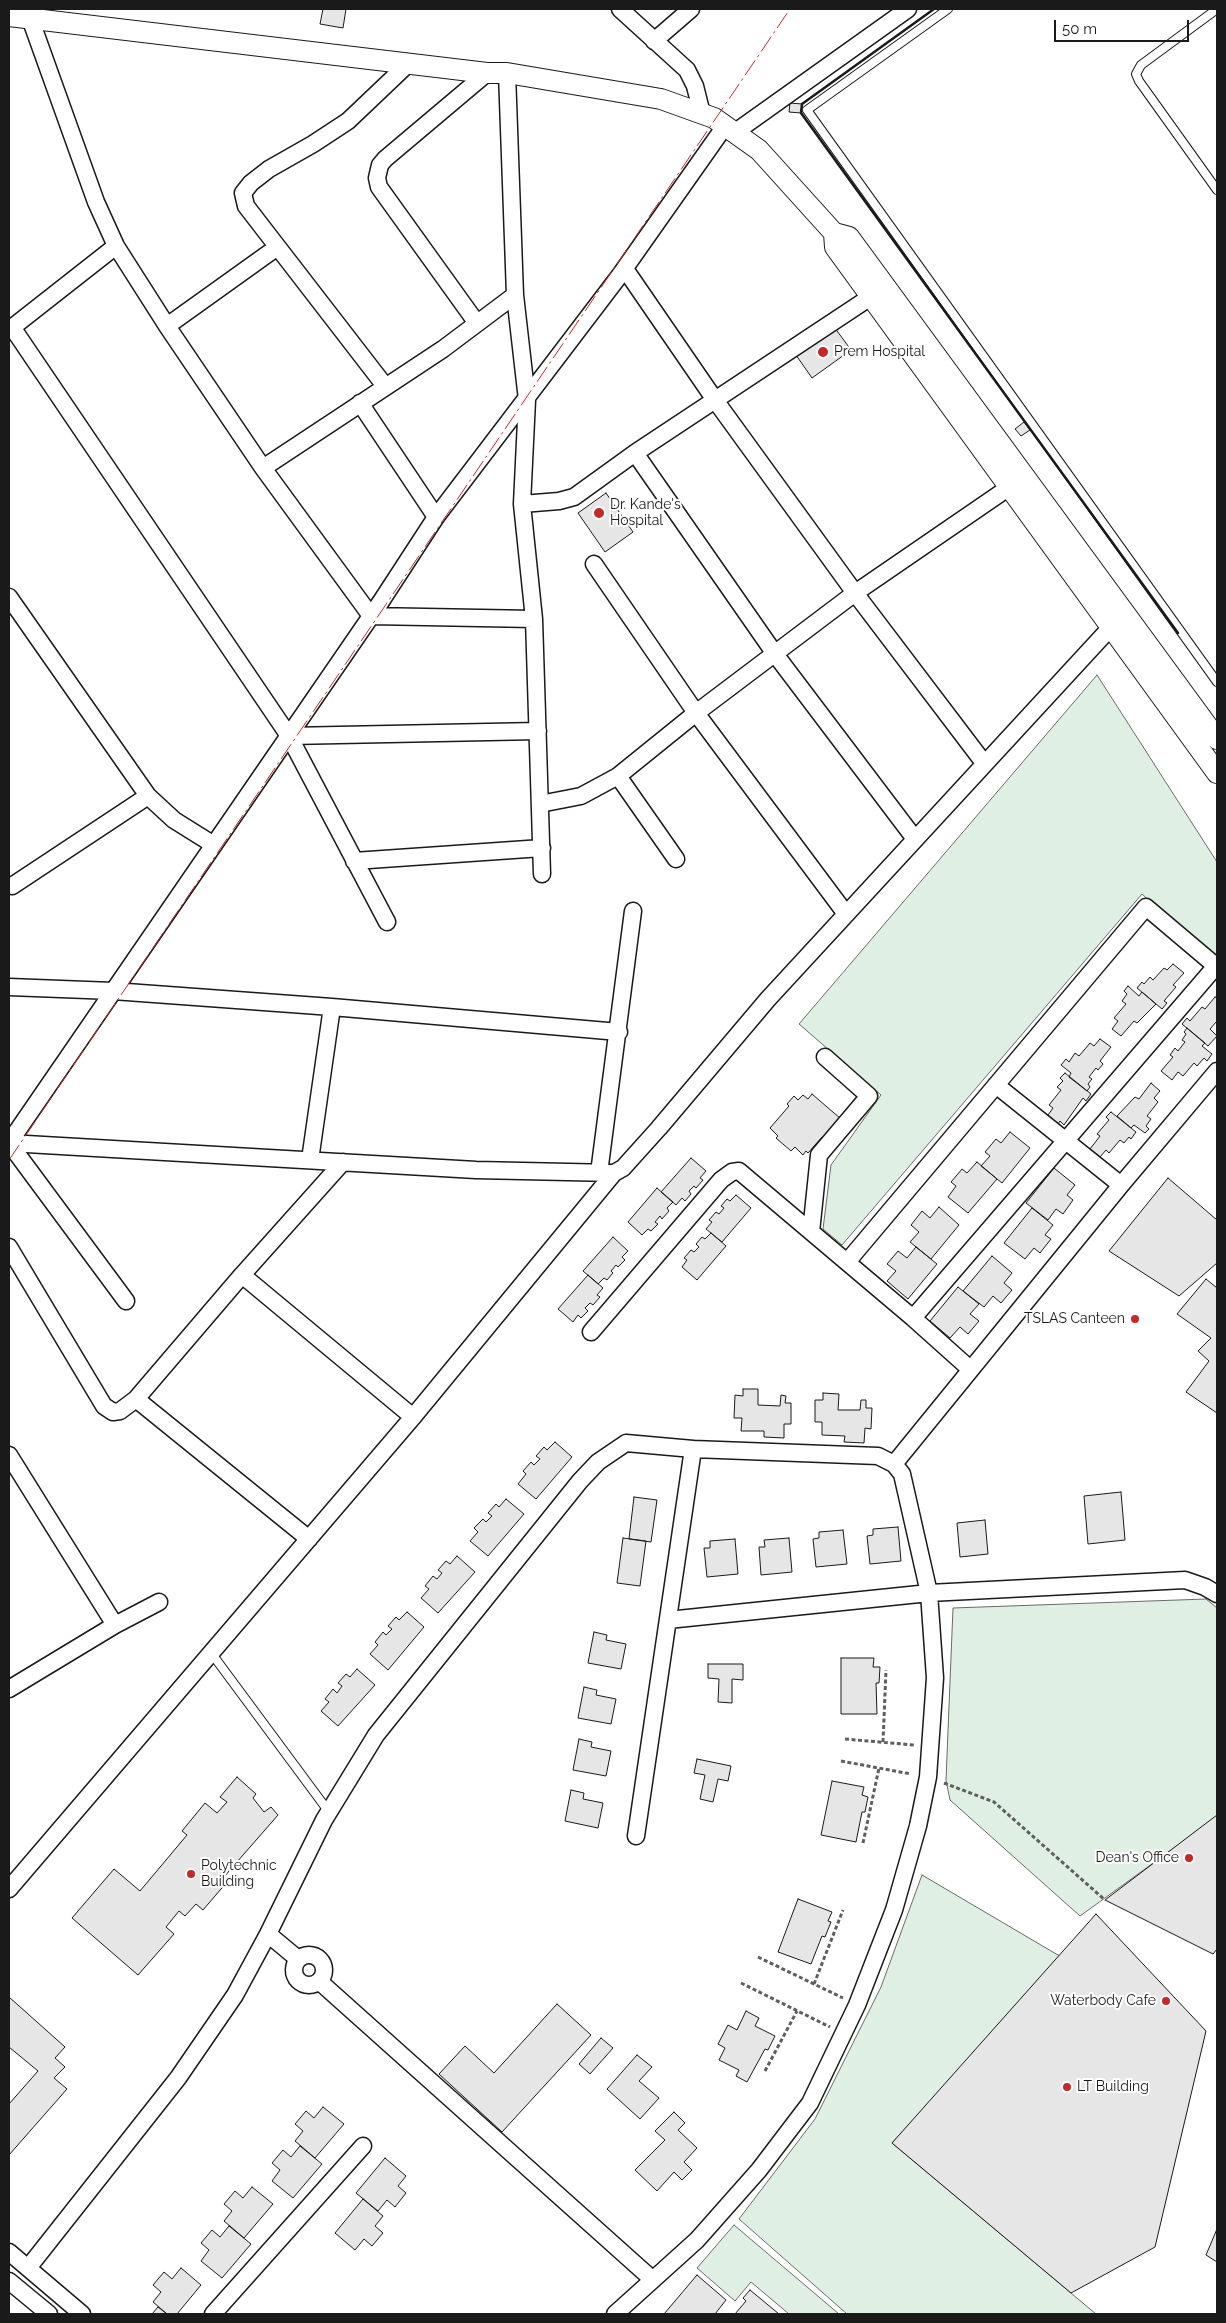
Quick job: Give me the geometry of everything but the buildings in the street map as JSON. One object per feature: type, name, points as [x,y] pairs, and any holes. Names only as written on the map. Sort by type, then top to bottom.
[{"type":"street","points":[[620,9],[692,77],[702,114]]},
{"type":"street","points":[[654,40],[691,9]]},
{"type":"street","points":[[9,1143],[372,616],[436,518],[730,130],[908,9]]},
{"type":"street","points":[[9,16],[30,18],[58,16],[497,73],[661,99],[702,114],[730,130],[759,150],[834,233],[849,237],[1217,739]]},
{"type":"street","points":[[30,18],[96,202],[116,246],[167,326],[263,468],[372,616]]},
{"type":"street","points":[[385,386],[298,272],[276,248],[246,206],[243,193],[251,183],[269,169],[314,144],[348,121],[409,63]]},
{"type":"street","points":[[497,73],[515,295],[527,400],[522,504],[534,619],[542,874]]},
{"type":"street","points":[[476,322],[379,187],[377,178],[380,165],[384,159],[497,73]]},
{"type":"street","points":[[834,233],[835,247],[1217,773]]},
{"type":"street","points":[[116,246],[10,329],[289,736],[387,922]]},
{"type":"street","points":[[167,326],[276,248]]},
{"type":"street","points":[[625,269],[715,400],[855,593],[984,763]]},
{"type":"street","points":[[263,468],[443,349],[476,322],[515,295]]},
{"type":"street","points":[[522,504],[559,501],[574,497],[635,453],[872,296]]},
{"type":"street","points":[[360,403],[436,518]]},
{"type":"street","points":[[635,453],[775,654],[914,839]]},
{"type":"street","points":[[540,804],[581,796],[618,776],[855,593],[1010,486]]},
{"type":"street","points":[[594,564],[696,714],[846,914]]},
{"type":"street","points":[[9,597],[148,796],[174,820],[214,845]]},
{"type":"street","points":[[372,616],[534,619]]},
{"type":"street","points":[[9,1143],[343,1162],[607,1173],[623,1168],[768,999],[1112,626]]},
{"type":"street","points":[[289,736],[538,731]]},
{"type":"street","points":[[618,776],[676,859]]},
{"type":"street","points":[[12,886],[148,796]]},
{"type":"street","points":[[354,861],[542,848]]},
{"type":"street","points":[[846,1262],[1146,907],[1217,967],[913,1318]]},
{"type":"street","points":[[9,1890],[413,1417],[607,1173],[619,1032],[634,911]]},
{"type":"street","points":[[9,987],[332,1007],[619,1032]]},
{"type":"street","points":[[310,1160],[332,1007]]},
{"type":"street","points":[[811,1232],[819,1155],[869,1096],[825,1057]]},
{"type":"street","points":[[894,1464],[1121,1185],[1217,1072]]},
{"type":"street","points":[[996,1085],[1121,1185]]},
{"type":"street","points":[[9,1143],[126,1301]]},
{"type":"street","points":[[9,1246],[104,1406],[113,1412],[120,1411],[136,1399],[242,1274],[343,1162]]},
{"type":"street","points":[[590,1332],[721,1180],[732,1172],[739,1171],[913,1318],[970,1369]]},
{"type":"street","points":[[242,1274],[413,1417]]},
{"type":"street","points":[[136,1399],[309,1539]]},
{"type":"street","points":[[28,2268],[178,2078],[235,1995],[329,1812],[376,1735],[598,1462],[626,1443],[692,1449],[878,1456],[894,1464],[902,1474],[929,1593],[936,1678],[928,1777],[918,1826],[894,1910],[857,2005],[810,2103],[759,2170],[698,2240],[614,2314]]},
{"type":"street","points":[[636,1836],[692,1449]]},
{"type":"street","points":[[9,1455],[115,1625]]},
{"type":"street","points":[[668,1620],[929,1593],[1185,1580],[1205,1587],[1217,1594]]},
{"type":"street","points":[[11,1684],[159,1602]]},
{"type":"street","points":[[268,1934],[298,1959]]},
{"type":"street","points":[[310,1955],[321,1960],[325,1971],[320,1982],[309,1986],[298,1981],[294,1970],[298,1959],[310,1955]]},
{"type":"street","points":[[320,1982],[653,2280]]},
{"type":"street","points":[[213,2314],[362,2146]]},
{"type":"street","points":[[9,2252],[82,2314]]},
{"type":"street","points":[[9,2281],[49,2314]]},
{"type":"lane","points":[[948,9],[807,110],[1217,682]]},
{"type":"lane","points":[[1217,9],[1141,64],[1136,74],[1139,82],[1217,190]]},
{"type":"lane","points":[[212,1654],[329,1812]]},
{"type":"path","points":[[883,1742],[886,1670]]},
{"type":"path","points":[[845,1738],[932,1746]]},
{"type":"path","points":[[841,1761],[928,1777],[994,1802],[1106,1900]]},
{"type":"path","points":[[863,1843],[880,1768]]},
{"type":"path","points":[[814,1984],[843,1910]]},
{"type":"path","points":[[758,1956],[857,2005]]},
{"type":"path","points":[[740,1983],[844,2034]]},
{"type":"path","points":[[765,2071],[797,2011]]},
{"type":"green space","points":[[1097,675],[1217,862],[1217,963],[1142,894],[842,1245],[823,1229],[831,1165],[881,1095],[799,1024]]},
{"type":"green space","points":[[1206,1599],[1217,1608],[1217,1817],[1080,1916],[950,1800],[946,1780],[953,1608]]},
{"type":"green space","points":[[922,1875],[1063,1958],[892,2143],[1096,2314],[847,2314],[739,2219],[815,2119],[881,1987]]},
{"type":"green space","points":[[734,2225],[839,2314],[789,2314],[751,2282],[735,2301],[697,2268]]},
{"type":"wall","points":[[934,9],[802,104],[801,113],[1178,633]]},
{"type":"power","points":[[9,1160],[790,9]]},
{"type":"place","name":"Prem Hospital","points":[[823,352]]},
{"type":"place","name":"Dr. Kande's Hospital","points":[[599,513]]},
{"type":"place","name":"TSLAS Canteen","points":[[1135,1319]]},
{"type":"place","name":"Dean's Office","points":[[1189,1858]]},
{"type":"place","name":"Polytechnic Building","points":[[191,1874]]},
{"type":"place","name":"Waterbody Cafe","points":[[1166,2001]]},
{"type":"place","name":"LT Building","points":[[1067,2087]]}]
